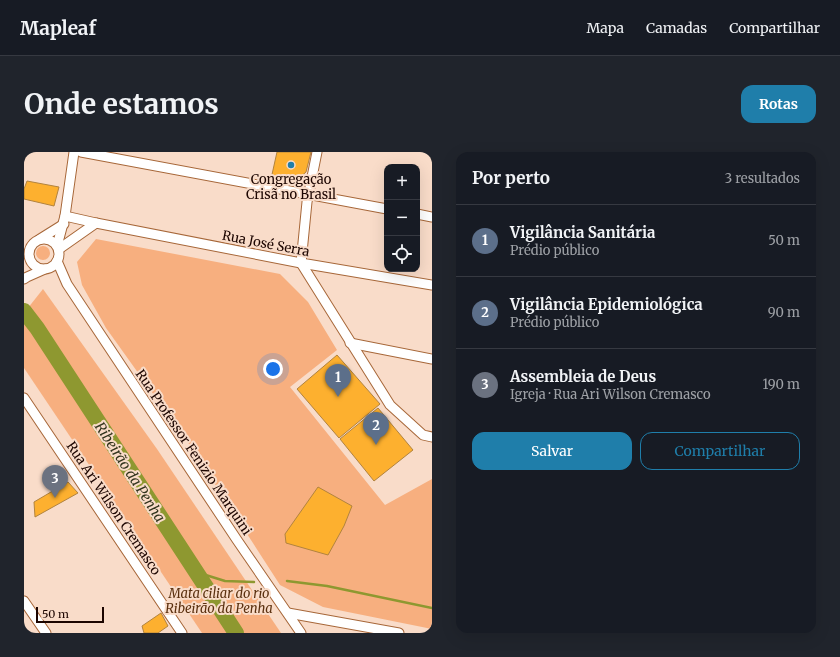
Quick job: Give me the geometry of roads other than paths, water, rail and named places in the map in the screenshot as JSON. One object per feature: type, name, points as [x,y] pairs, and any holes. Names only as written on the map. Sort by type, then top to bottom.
[{"type":"street","points":[[67,284],[58,261],[58,248],[64,220],[74,152]]},
{"type":"street","points":[[81,152],[384,208]]},
{"type":"street","points":[[317,152],[308,194],[302,263],[350,343],[390,405],[423,435],[432,437]]},
{"type":"street","points":[[420,215],[432,217]]},
{"type":"street","points":[[25,278],[29,249],[64,220]]},
{"type":"street","name":"Rua José Serra","points":[[64,220],[96,224],[302,263],[432,285]]},
{"type":"street","points":[[58,248],[96,224]]},
{"type":"street","points":[[24,239],[50,240],[58,248]]},
{"type":"street","points":[[28,259],[40,269],[46,269],[67,284]]},
{"type":"street","points":[[25,278],[54,265],[58,261]]},
{"type":"street","name":"Rua Professor Fenizio Marquini","points":[[67,284],[237,540],[301,633]]},
{"type":"street","points":[[350,343],[432,359]]},
{"type":"street","name":"Rua Ari Wilson Cremasco","points":[[24,398],[182,633]]},
{"type":"street","points":[[24,601],[46,633]]},
{"type":"street","points":[[288,613],[399,633]]},
{"type":"waterway","name":"Ribeirão da Penha","points":[[24,311],[37,328],[236,633]]},
{"type":"waterway","points":[[196,572],[225,581],[254,582]]},
{"type":"waterway","points":[[287,581],[327,586],[432,608]]},
{"type":"place","name":"Congregação Crisã no Brasil","points":[[291,165]]},
{"type":"place","name":"Vigilância Sanitária","points":[[338,397]]},
{"type":"place","name":"Vigilância Epidemiológica","points":[[376,445]]},
{"type":"place","name":"Assembleia de Deus","points":[[55,498]]},
{"type":"park label","name":"Mata ciliar do rio Ribeirão da Penha","points":[[219,600]]}]
